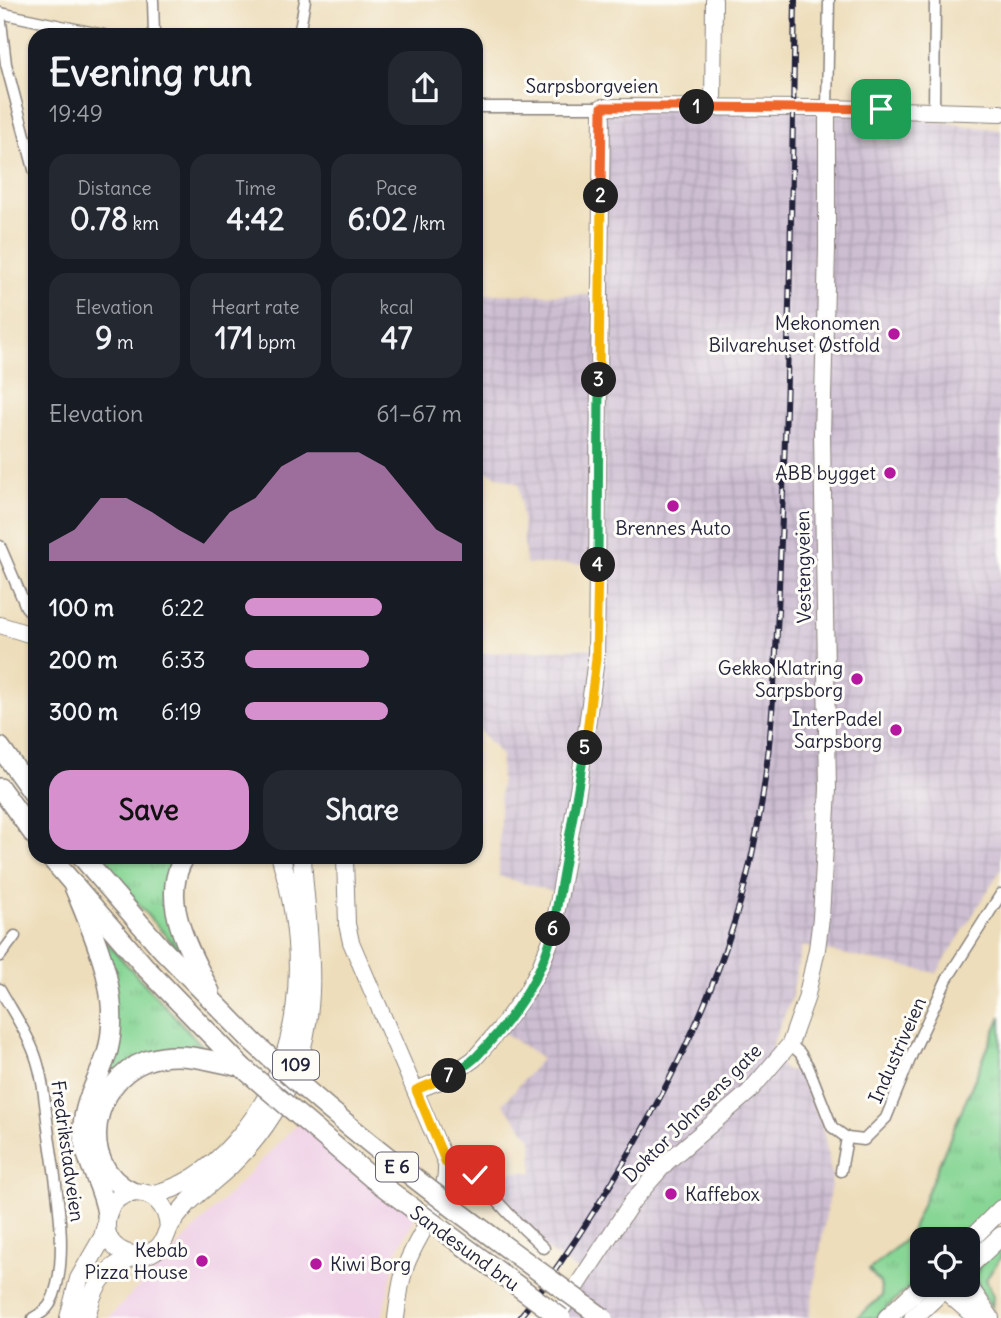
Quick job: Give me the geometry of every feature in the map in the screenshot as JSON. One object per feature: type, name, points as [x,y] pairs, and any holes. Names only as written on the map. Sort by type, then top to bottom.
[{"type":"highway","points":[[0,738],[28,764]]},
{"type":"highway","points":[[0,747],[28,786]]},
{"type":"highway","points":[[0,788],[28,826]]},
{"type":"highway","name":"E 6","points":[[56,864],[145,967],[242,1067]]},
{"type":"highway","name":"E 6","points":[[88,864],[218,1008]]},
{"type":"highway","name":"E 6","points":[[182,864],[174,884],[176,909],[184,935],[218,1008]]},
{"type":"highway","name":"E 6","points":[[73,884],[102,959],[110,992],[110,1041],[86,1107],[83,1128],[86,1156],[103,1193],[106,1222]]},
{"type":"highway","name":"Sandesund bru","points":[[218,1008],[300,1086],[373,1148],[603,1318]]},
{"type":"highway","name":"E 6","points":[[141,1194],[124,1189],[106,1170],[97,1149],[96,1128],[99,1115],[107,1093],[115,1082],[134,1066],[162,1057],[191,1056],[242,1067]]},
{"type":"highway","name":"Sandesund bru","points":[[242,1067],[372,1178],[558,1318]]},
{"type":"main road","name":"109","points":[[69,1318],[79,1279],[116,1200],[164,1192],[189,1181],[220,1158],[255,1118],[280,1071],[295,1019],[299,977],[295,917],[282,864]]},
{"type":"main road","name":"109","points":[[86,1318],[96,1285],[110,1269],[134,1256],[145,1255],[157,1249],[188,1203],[230,1166],[254,1139],[282,1097],[298,1061],[307,1021],[312,976],[303,864]]},
{"type":"main road","points":[[141,1194],[158,1200],[165,1209],[169,1228]]},
{"type":"main road","points":[[980,1230],[1001,1209]]},
{"type":"main road","points":[[106,1222],[109,1239],[116,1247],[134,1256]]},
{"type":"main road","points":[[980,1256],[1001,1236]]},
{"type":"main road","points":[[887,1318],[910,1296]]},
{"type":"main road","points":[[913,1318],[935,1297]]},
{"type":"main road","points":[[957,1297],[977,1318]]},
{"type":"main road","points":[[976,1297],[990,1318]]},
{"type":"street","points":[[153,0],[154,28]]},
{"type":"street","points":[[300,28],[304,0]]},
{"type":"street","points":[[713,107],[714,0]]},
{"type":"street","name":"Vestengveien","points":[[789,1044],[807,999],[817,949],[827,829],[822,434],[829,0]]},
{"type":"street","points":[[934,111],[935,0]]},
{"type":"street","points":[[28,147],[6,64],[0,13],[71,28]]},
{"type":"street","name":"Sarpsborgveien","points":[[483,107],[827,108],[1001,113]]},
{"type":"street","points":[[416,1090],[444,1079],[474,1059],[526,993],[551,940],[579,785],[596,659],[602,107]]},
{"type":"street","points":[[0,546],[28,609]]},
{"type":"street","points":[[0,625],[28,634]]},
{"type":"street","points":[[345,864],[347,923],[351,942],[446,1163],[445,1185],[426,1228],[410,1254],[400,1286],[396,1318]]},
{"type":"street","name":"Industriveien","points":[[847,1138],[864,1140],[886,1118],[947,979],[1001,894]]},
{"type":"street","points":[[0,956],[15,936]]},
{"type":"street","name":"Fredrikstadveien","points":[[0,989],[36,1057],[42,1082],[61,1224],[60,1262],[50,1305],[33,1318]]},
{"type":"street","points":[[789,1044],[800,1053],[808,1066],[832,1127],[847,1138],[841,1171]]},
{"type":"street","name":"Doktor Johnsens gate","points":[[558,1318],[632,1202],[667,1162],[749,1092],[789,1044]]},
{"type":"street","points":[[446,1163],[464,1160],[487,1191],[521,1228],[544,1248]]},
{"type":"shaded area","points":[[602,107],[827,108],[1001,130],[1001,869],[937,973],[802,946],[791,999],[771,1047],[784,1070],[798,1073],[822,1124],[832,1177],[809,1318],[556,1318],[585,1276],[544,1248],[475,1175],[483,1172],[533,1172],[532,1139],[503,1104],[542,1058],[499,1030],[540,967],[554,892],[499,876],[501,755],[483,735],[483,654],[597,648],[597,564],[526,564],[519,484],[483,471],[483,294],[600,295]]},
{"type":"shaded area","points":[[304,1117],[421,1207],[397,1251],[382,1318],[108,1318]]},
{"type":"green space","points":[[105,864],[172,864],[168,896],[188,960]]},
{"type":"green space","points":[[103,939],[207,1051],[112,1078],[106,1073]]},
{"type":"green space","points":[[1001,1016],[1001,1201],[974,1227],[913,1227]]},
{"type":"green space","points":[[910,1234],[910,1287],[875,1318],[857,1318],[882,1296],[880,1283],[869,1270]]},
{"type":"green space","points":[[1001,1242],[1001,1257],[986,1279],[993,1296],[992,1308],[980,1289],[980,1266]]},
{"type":"railway","points":[[519,1318],[559,1264],[620,1169],[676,1066],[722,959],[755,842],[768,756],[777,627],[788,338],[795,0]]},
{"type":"place","name":"Mekonomen Bilvarehuset Østfold","points":[[894,334]]},
{"type":"place","name":"ABB bygget","points":[[890,473]]},
{"type":"place","name":"Brennes Auto","points":[[673,506]]},
{"type":"place","name":"Gekko Klatring Sarpsborg","points":[[857,679]]},
{"type":"place","name":"InterPadel Sarpsborg","points":[[896,730]]},
{"type":"place","name":"Kaffebox","points":[[671,1194]]},
{"type":"place","name":"Kebab Pizza House","points":[[202,1261]]},
{"type":"place","name":"Kiwi Borg","points":[[316,1264]]},
{"type":"route","points":[[475,1175],[464,1160],[446,1163],[416,1090],[444,1079],[474,1059],[526,993],[551,940],[579,785],[596,659],[602,107],[881,109]]}]
